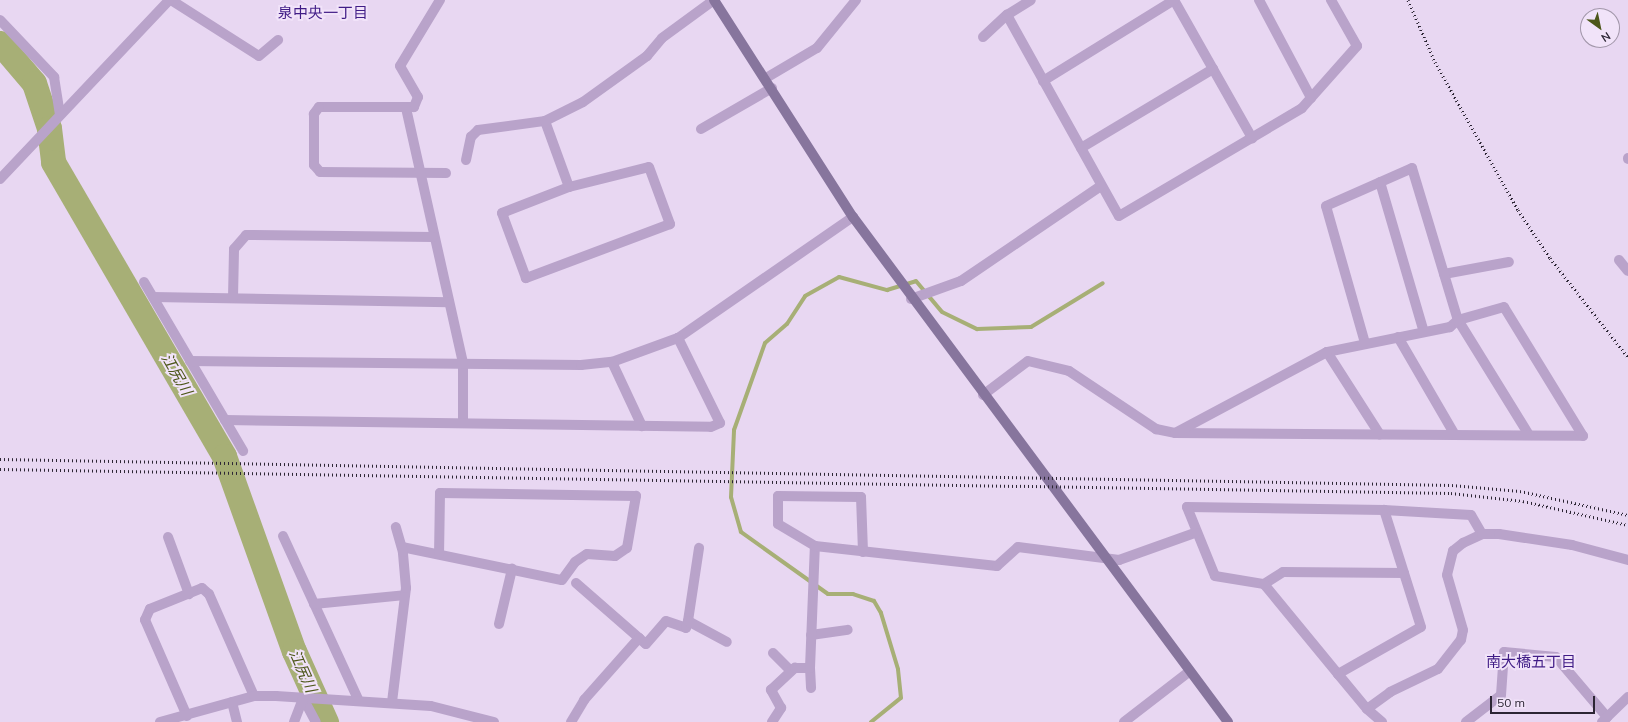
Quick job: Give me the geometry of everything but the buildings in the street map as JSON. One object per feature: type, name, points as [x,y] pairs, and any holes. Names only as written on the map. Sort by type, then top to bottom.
[{"type":"street","points":[[0,179],[60,114],[170,0],[259,56],[278,40]]},
{"type":"street","points":[[440,0],[400,66],[418,98],[414,107],[319,107],[314,114],[314,165],[320,172],[420,174],[446,173]]},
{"type":"street","points":[[466,160],[470,137],[478,130],[545,121],[583,102],[647,56],[662,38],[714,0],[766,78],[853,217],[983,395],[1228,722]]},
{"type":"street","points":[[766,78],[817,48],[856,0]]},
{"type":"street","points":[[983,37],[1007,14],[1031,0]]},
{"type":"street","points":[[1043,81],[1174,0],[1252,138]]},
{"type":"street","points":[[1259,0],[1311,98]]},
{"type":"street","points":[[1007,14],[1119,216],[1302,108],[1357,46],[1331,0]]},
{"type":"street","points":[[0,20],[54,77],[60,114]]},
{"type":"street","points":[[1081,148],[1213,69]]},
{"type":"street","points":[[701,129],[772,88]]},
{"type":"street","points":[[406,108],[433,237],[463,364],[462,422]]},
{"type":"street","points":[[545,121],[569,187]]},
{"type":"street","points":[[649,167],[670,224],[526,278],[502,213],[569,187],[649,167]]},
{"type":"street","points":[[1365,343],[1326,206],[1412,168],[1458,320],[1529,435]]},
{"type":"street","points":[[1380,182],[1424,332]]},
{"type":"street","points":[[911,298],[961,281],[1101,186]]},
{"type":"street","points":[[190,361],[463,364],[612,362],[678,338],[853,217]]},
{"type":"street","points":[[233,298],[234,250],[246,235],[433,237]]},
{"type":"street","points":[[1619,260],[1628,271]]},
{"type":"street","points":[[1444,274],[1509,262]]},
{"type":"street","points":[[144,282],[243,451]]},
{"type":"street","points":[[153,297],[449,302]]},
{"type":"street","points":[[983,395],[1028,361],[1069,371],[1156,429],[1175,433],[1583,436],[1504,307],[1458,320],[1450,327],[1365,343],[1328,352],[1175,433]]},
{"type":"street","points":[[1398,337],[1455,435]]},
{"type":"street","points":[[225,420],[462,422],[711,427],[720,423],[678,338]]},
{"type":"street","points":[[1328,352],[1380,435]]},
{"type":"street","points":[[612,362],[642,426]]},
{"type":"street","points":[[402,547],[562,580],[575,562],[587,554],[616,556],[627,548],[636,496],[440,493],[439,554]]},
{"type":"street","points":[[863,552],[861,497],[778,496],[778,524],[816,546],[863,552],[997,566],[1018,547],[1106,560],[1118,560],[1195,533]]},
{"type":"street","points":[[1382,722],[1368,709],[1338,674],[1264,584],[1215,576],[1195,533],[1187,507],[1384,510],[1471,515],[1482,534]]},
{"type":"street","points":[[1338,674],[1421,627],[1384,510]]},
{"type":"street","points":[[392,702],[405,595],[402,547],[396,527]]},
{"type":"street","points":[[1368,709],[1390,692],[1438,669],[1454,651],[1463,630],[1447,575],[1449,561],[1453,551],[1463,543],[1482,534],[1499,534],[1572,545],[1628,560]]},
{"type":"street","points":[[283,536],[358,699]]},
{"type":"street","points":[[168,537],[189,594]]},
{"type":"street","points":[[811,688],[810,635],[816,546]]},
{"type":"street","points":[[576,582],[646,644],[666,620],[686,628],[699,548]]},
{"type":"street","points":[[499,624],[512,569]]},
{"type":"street","points":[[1264,584],[1283,572],[1404,573]]},
{"type":"street","points":[[187,716],[145,620],[150,609],[202,588],[209,594],[254,696]]},
{"type":"street","points":[[314,604],[405,595]]},
{"type":"street","points":[[688,621],[727,642]]},
{"type":"street","points":[[810,635],[848,630]]},
{"type":"street","points":[[571,722],[584,700],[639,638]]},
{"type":"street","points":[[1466,722],[1501,695],[1504,652],[1556,657],[1604,719],[1628,697]]},
{"type":"street","points":[[773,653],[791,671]]},
{"type":"street","points":[[772,722],[781,708],[771,690],[791,671],[810,668]]},
{"type":"street","points":[[1124,722],[1190,671]]},
{"type":"street","points":[[160,722],[187,716],[254,696],[358,699],[431,706],[494,722]]},
{"type":"street","points":[[294,722],[303,698]]},
{"type":"street","points":[[303,698],[316,722]]},
{"type":"street","points":[[232,702],[237,722]]},
{"type":"waterway","name":"江尻川","points":[[0,43],[34,83],[49,128],[53,162],[224,456],[294,651],[326,722]]},
{"type":"waterway","points":[[871,722],[901,698],[898,669],[881,613],[874,601],[853,594],[828,594],[741,532],[731,497],[734,430],[765,343],[787,324],[805,296],[839,277],[887,290],[916,281],[942,312],[977,329],[1031,327],[1103,283]]},
{"type":"railway","points":[[1408,0],[1435,62],[1518,210],[1550,258],[1628,357]]},
{"type":"railway","points":[[0,459],[1452,485],[1520,491],[1628,515]]},
{"type":"railway","points":[[0,469],[1451,493],[1523,501],[1628,525]]},
{"type":"district","name":"泉中央一丁目","points":[[323,13]]},
{"type":"district","name":"南大橋五丁目","points":[[1531,662]]}]
